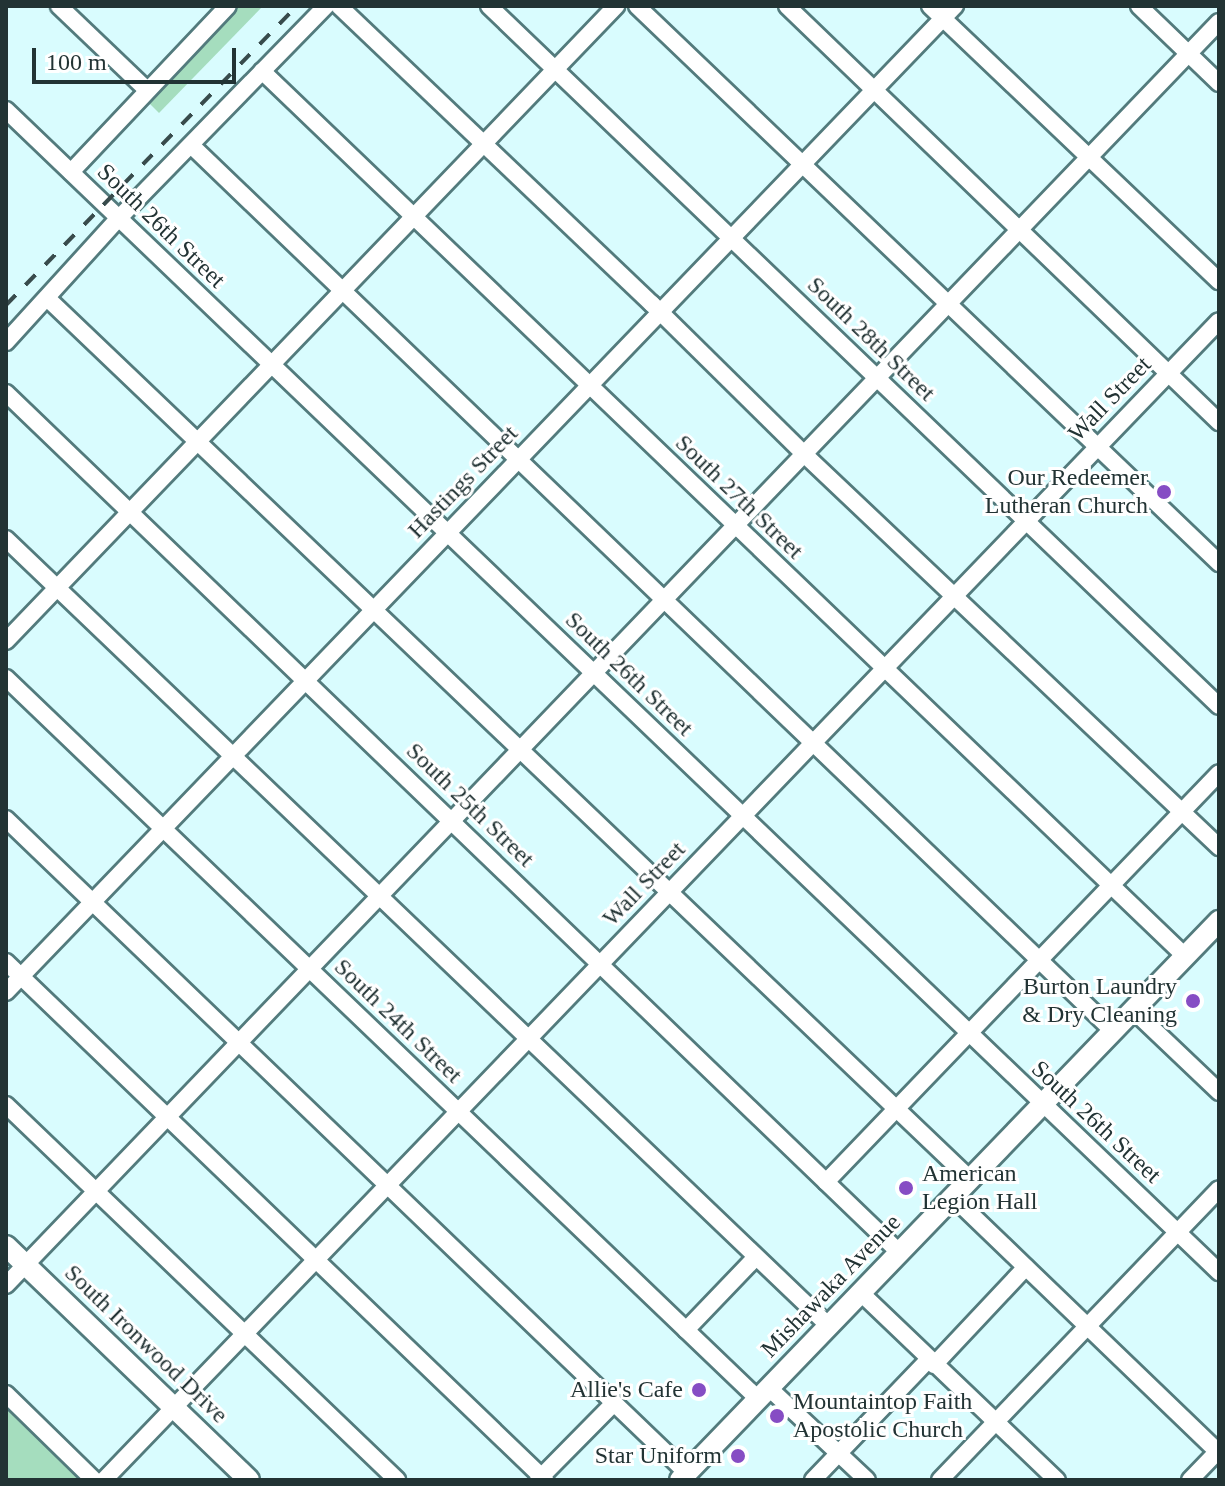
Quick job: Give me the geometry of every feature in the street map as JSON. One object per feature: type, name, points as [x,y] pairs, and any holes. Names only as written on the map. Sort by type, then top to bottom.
[{"type":"main road","name":"Mishawaka Avenue","points":[[683,1477],[1219,921]]},
{"type":"main road","name":"South Ironwood Drive","points":[[6,1246],[249,1480]]},
{"type":"street","points":[[59,6],[147,90]]},
{"type":"street","points":[[71,172],[228,6]]},
{"type":"street","points":[[6,342],[118,219],[326,6]]},
{"type":"street","points":[[339,6],[804,454],[1219,847]]},
{"type":"street","name":"South 28th Street","points":[[489,6],[1219,706]]},
{"type":"street","points":[[6,641],[616,6]]},
{"type":"street","points":[[637,6],[1219,563]]},
{"type":"street","points":[[787,6],[1219,422]]},
{"type":"street","points":[[930,6],[950,12],[1089,157],[1219,281]]},
{"type":"street","points":[[1139,6],[1219,83]]},
{"type":"street","name":"Hastings Street","points":[[6,992],[950,12]]},
{"type":"street","points":[[6,1285],[1219,22]]},
{"type":"street","name":"South 27th Street","points":[[262,71],[1185,956]]},
{"type":"street","name":"South 26th Street","points":[[6,110],[1219,1272]]},
{"type":"street","points":[[191,145],[1113,1031]]},
{"type":"street","points":[[47,298],[970,1179]]},
{"type":"street","name":"Wall Street","points":[[104,1480],[1219,321]]},
{"type":"street","name":"South 25th Street","points":[[6,393],[900,1253]]},
{"type":"street","points":[[6,539],[829,1326]]},
{"type":"street","name":"South 24th Street","points":[[6,678],[686,1330],[839,1453],[867,1480]]},
{"type":"street","points":[[826,1182],[1219,773]]},
{"type":"street","points":[[6,819],[613,1404],[683,1477]]},
{"type":"street","points":[[6,962],[542,1479],[613,1404]]},
{"type":"street","points":[[1133,1010],[1219,1092]]},
{"type":"street","points":[[6,1105],[397,1480]]},
{"type":"street","points":[[940,1480],[1219,1189]]},
{"type":"street","points":[[953,1197],[1218,1451],[1190,1480]]},
{"type":"street","points":[[686,1330],[756,1257]]},
{"type":"street","points":[[813,1480],[1026,1267]]},
{"type":"street","points":[[861,1293],[1057,1480]]},
{"type":"street","points":[[6,1394],[94,1480]]},
{"type":"green space","points":[[232,6],[263,6],[159,113],[143,97]]},
{"type":"green space","points":[[6,1405],[86,1480],[6,1480]]},
{"type":"railway","points":[[6,305],[297,6]]},
{"type":"place","name":"Our Redeemer Lutheran Church","points":[[1164,492]]},
{"type":"place","name":"Burton Laundry & Dry Cleaning","points":[[1193,1001]]},
{"type":"place","name":"American Legion Hall","points":[[906,1188]]},
{"type":"place","name":"Allie's Cafe","points":[[699,1390]]},
{"type":"place","name":"Mountaintop Faith Apostolic Church","points":[[777,1416]]},
{"type":"place","name":"Star Uniform","points":[[738,1456]]}]
